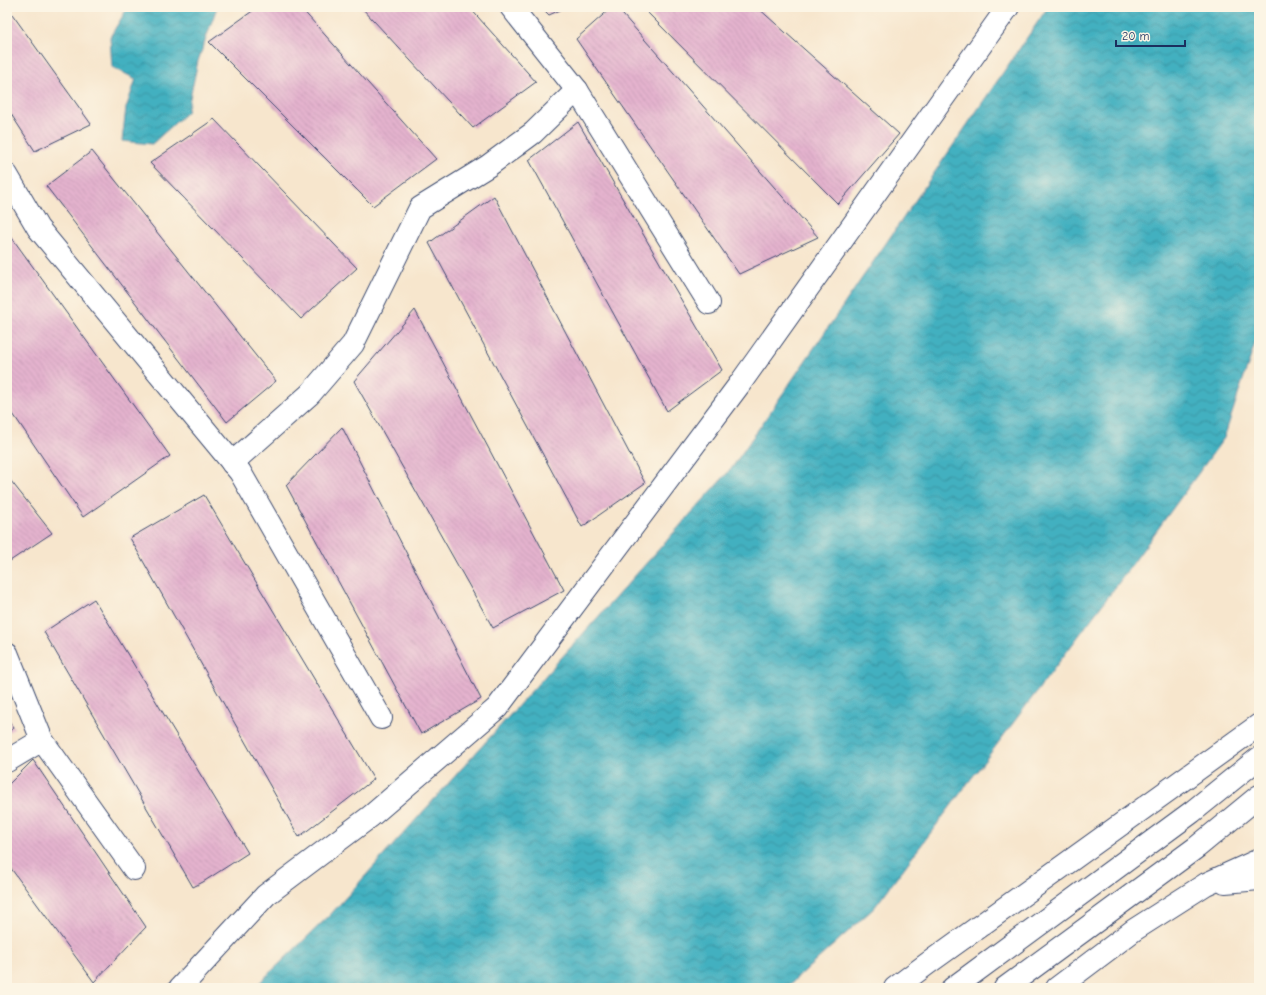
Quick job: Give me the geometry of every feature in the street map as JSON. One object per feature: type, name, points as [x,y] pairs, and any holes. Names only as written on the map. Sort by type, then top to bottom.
[{"type":"main road","points":[[511,7],[576,90],[709,303]]},
{"type":"main road","points":[[180,988],[266,895],[371,816],[497,708],[740,385],[1008,7]]},
{"type":"main road","points":[[232,463],[310,394],[353,344],[420,208],[488,166],[533,133],[576,90]]},
{"type":"main road","points":[[7,176],[38,228],[240,472],[381,718]]},
{"type":"main road","points":[[7,653],[42,740],[134,869]]},
{"type":"main road","points":[[895,988],[1259,725]]},
{"type":"main road","points":[[7,761],[42,740]]},
{"type":"main road","points":[[953,988],[1192,812],[1259,758]]},
{"type":"main road","points":[[1005,988],[1197,847],[1259,796]]},
{"type":"main road","points":[[1057,988],[1134,930],[1206,884],[1259,860]]},
{"type":"main road","points":[[1206,884],[1259,879]]},
{"type":"water","points":[[128,7],[217,7],[198,61],[187,112],[152,144],[122,141],[126,108],[136,79],[112,67],[110,37]]},
{"type":"water","points":[[1048,7],[1259,7],[1259,331],[1224,438],[1120,581],[874,908],[786,988],[254,988],[331,914],[731,469]]},
{"type":"building","points":[[7,7],[91,124],[35,151],[7,108]]},
{"type":"building","points":[[258,7],[300,7],[436,159],[373,206],[209,42]]},
{"type":"building","points":[[361,7],[469,7],[536,82],[473,128]]},
{"type":"building","points":[[541,7],[567,7],[549,15]]},
{"type":"building","points":[[612,7],[616,7],[818,237],[739,274],[576,39]]},
{"type":"building","points":[[642,7],[757,7],[899,134],[838,204]]},
{"type":"building","points":[[214,119],[357,268],[301,319],[150,163]]},
{"type":"building","points":[[578,122],[722,370],[667,411],[529,160]]},
{"type":"building","points":[[92,151],[276,381],[227,422],[46,186]]},
{"type":"building","points":[[494,196],[645,483],[582,527],[429,243]]},
{"type":"building","points":[[7,231],[170,456],[83,517],[7,405]]},
{"type":"building","points":[[415,310],[564,590],[493,628],[354,381]]},
{"type":"building","points":[[342,427],[481,699],[421,734],[286,485]]},
{"type":"building","points":[[7,476],[52,533],[7,563]]},
{"type":"building","points":[[204,495],[374,779],[299,837],[130,538]]},
{"type":"building","points":[[94,599],[248,853],[193,887],[44,632]]},
{"type":"building","points":[[7,718],[14,728],[7,733]]},
{"type":"building","points":[[33,760],[146,927],[94,982],[7,863],[7,786]]}]
